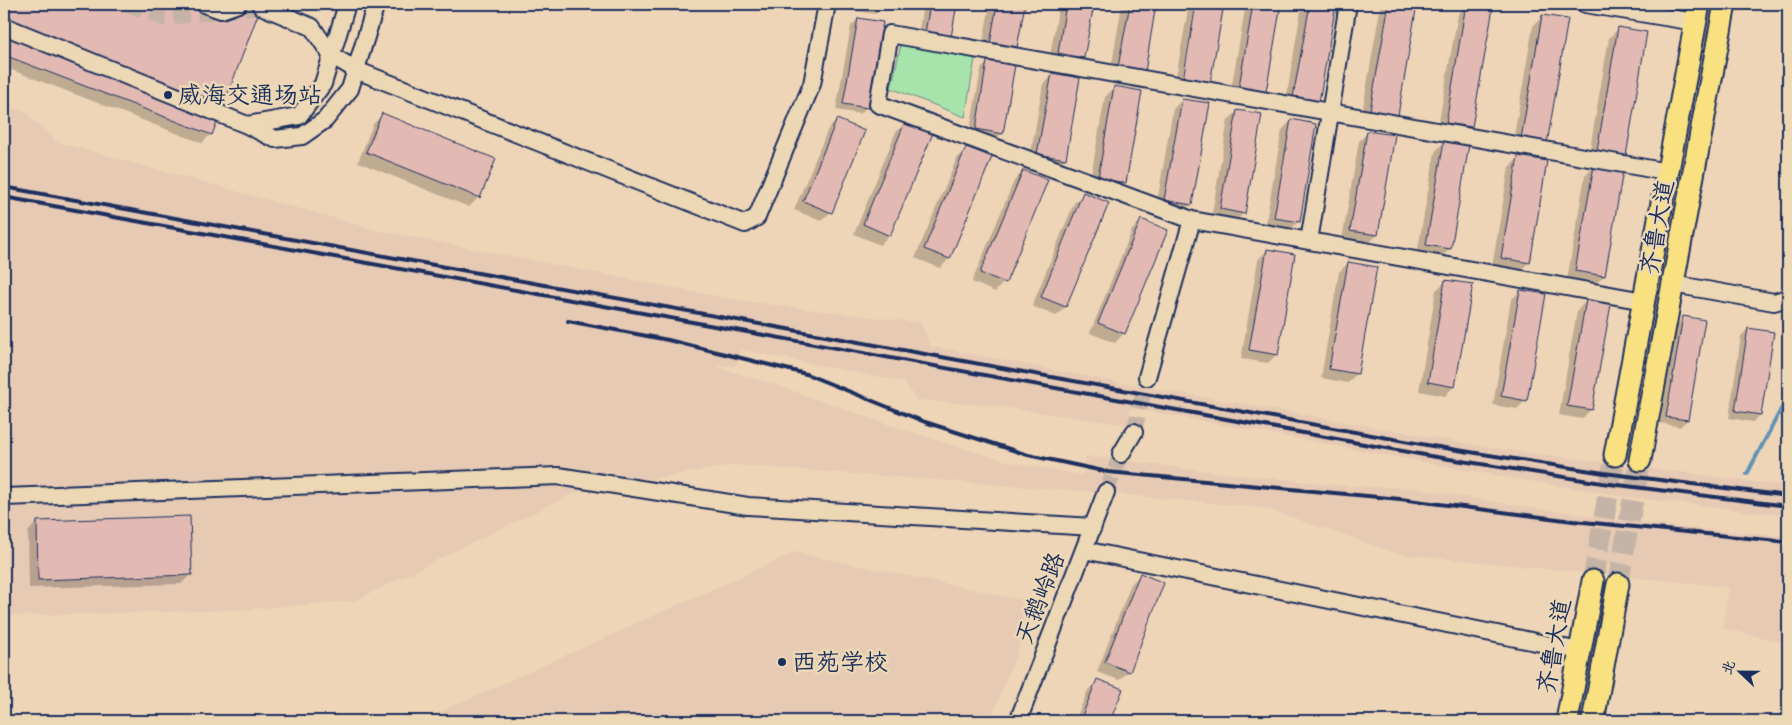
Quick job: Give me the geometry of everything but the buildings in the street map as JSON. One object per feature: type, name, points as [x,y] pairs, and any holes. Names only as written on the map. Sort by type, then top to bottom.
[{"type":"main road","name":"齐鲁大道","points":[[1640,460],[1725,4]]},
{"type":"main road","name":"齐鲁大道","points":[[1615,455],[1697,13]]},
{"type":"main road","name":"齐鲁大道","points":[[1567,721],[1593,581]]},
{"type":"main road","points":[[1593,721],[1618,584]]},
{"type":"street","points":[[204,4],[221,10],[238,4]]},
{"type":"street","points":[[247,125],[299,116],[323,84],[347,4]]},
{"type":"street","points":[[4,26],[247,125],[276,139],[302,136],[325,120],[350,89],[376,4]]},
{"type":"street","points":[[261,6],[312,27],[331,54],[356,70],[745,224],[757,217],[812,84],[827,4]]},
{"type":"street","points":[[1309,241],[1348,4]]},
{"type":"street","points":[[1585,4],[1697,13]]},
{"type":"street","points":[[1644,301],[1192,220],[878,104],[890,34],[1668,172]]},
{"type":"street","points":[[1147,377],[1192,220]]},
{"type":"street","points":[[1673,284],[1774,302],[1788,298]]},
{"type":"street","points":[[1121,454],[1134,432]]},
{"type":"street","points":[[5,497],[558,476],[748,506],[1093,526]]},
{"type":"street","name":"天鹅岭路","points":[[1018,721],[1106,492]]},
{"type":"street","points":[[1084,550],[1580,651]]},
{"type":"shaded area","points":[[4,106],[25,112],[57,142],[381,231],[737,300],[921,323],[930,346],[1112,381],[1500,449],[1788,486],[1788,515],[1761,513],[1621,496],[1498,476],[1130,408],[1128,425],[994,406],[916,400],[904,382],[741,350],[737,365],[717,367],[779,386],[913,433],[1010,462],[1083,475],[1086,456],[1347,486],[1414,488],[1526,507],[1675,527],[1788,536],[1788,644],[1722,628],[1729,587],[1399,554],[1264,508],[1082,491],[734,465],[576,492],[354,601],[237,610],[4,616]]},
{"type":"shaded area","name":"西苑学校","points":[[795,552],[1036,603],[990,721],[420,721]]},
{"type":"green space","points":[[902,40],[976,53],[965,117],[891,88]]},
{"type":"waterway","points":[[1747,474],[1788,396]]},
{"type":"tunnel","points":[[128,4],[164,18],[261,6]]},
{"type":"tunnel","points":[[1134,432],[1147,377]]},
{"type":"tunnel","points":[[1106,492],[1121,454]]},
{"type":"tunnel","points":[[1593,581],[1615,455]]},
{"type":"tunnel","points":[[1618,584],[1640,460]]},
{"type":"railway","points":[[4,187],[1432,446],[1604,473],[1788,496]]},
{"type":"railway","points":[[4,197],[1430,456],[1602,483],[1788,506]]},
{"type":"railway","points":[[568,321],[668,340],[806,374],[925,422],[1028,455],[1108,472],[1400,499],[1573,521],[1788,542]]},
{"type":"place","name":"威海交通场站","points":[[168,95]]},
{"type":"place","name":"西苑学校","points":[[782,662]]}]
